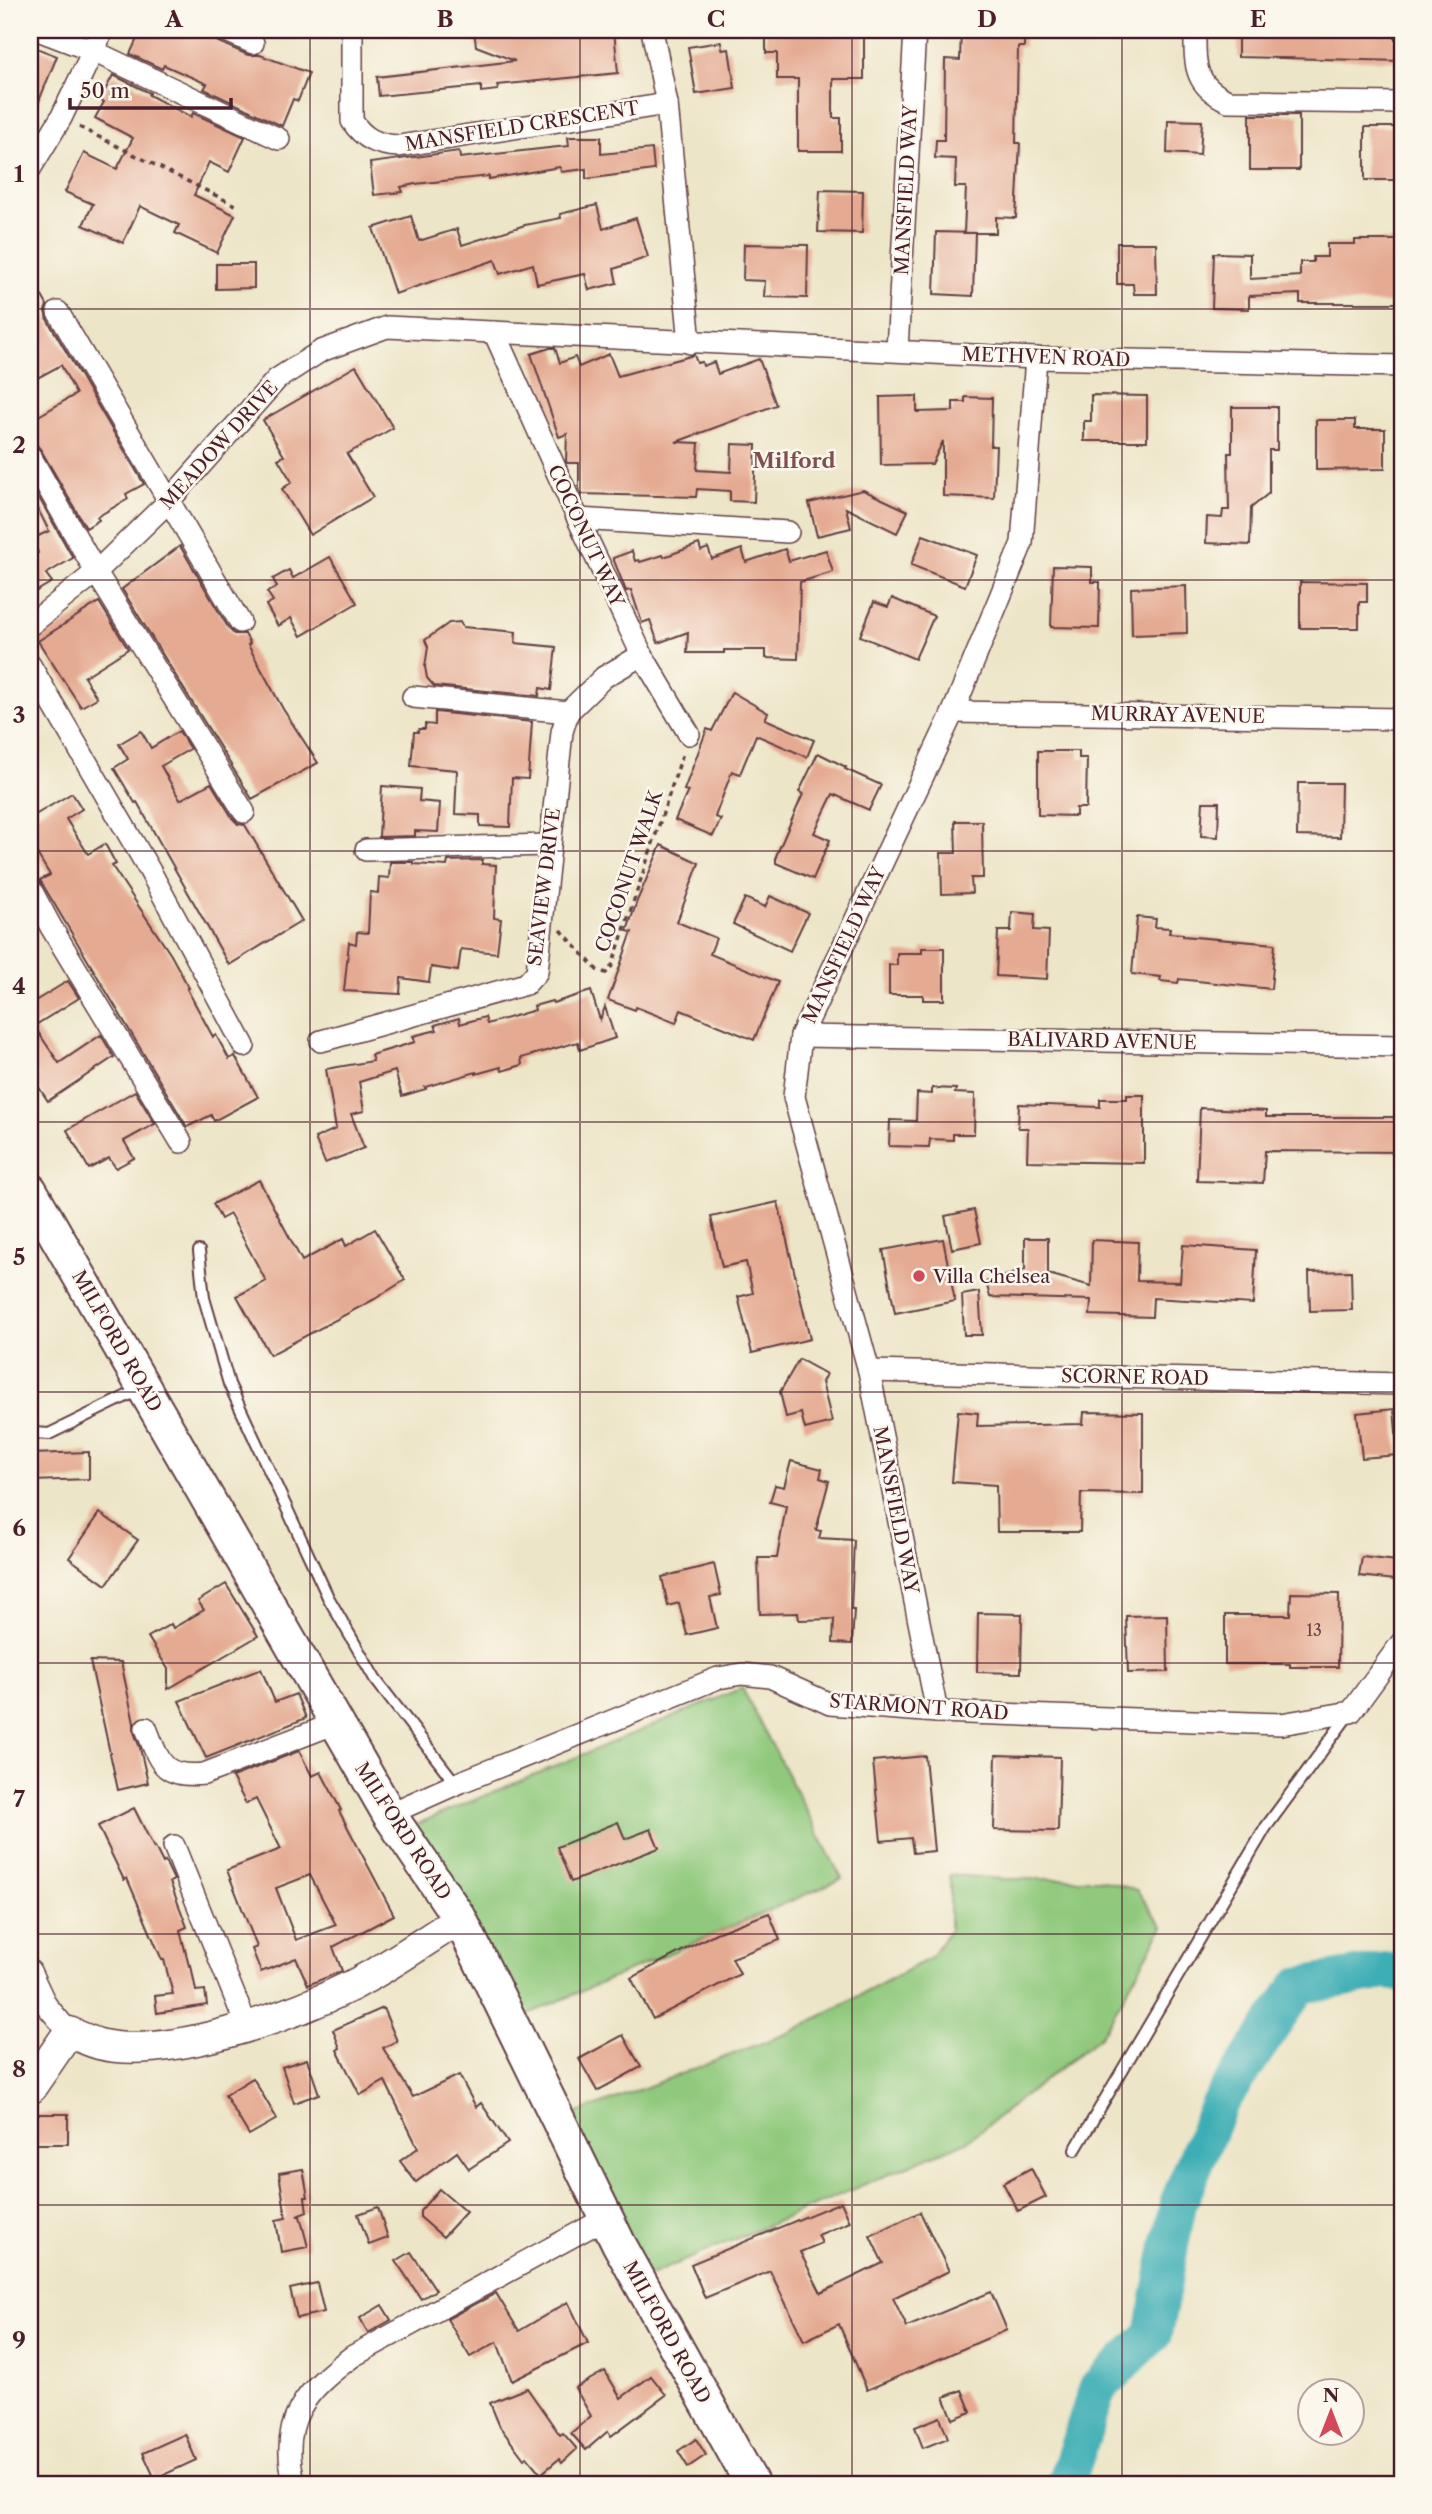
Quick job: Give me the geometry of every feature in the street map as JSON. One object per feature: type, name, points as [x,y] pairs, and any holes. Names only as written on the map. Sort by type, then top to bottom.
[{"type":"main road","name":"MILFORD ROAD","points":[[30,1190],[389,1814],[460,1919],[606,2218],[752,2484]]},
{"type":"street","points":[[38,30],[93,51],[279,139]]},
{"type":"street","points":[[30,169],[61,118],[103,30]]},
{"type":"street","points":[[225,30],[253,43]]},
{"type":"street","name":"MANSFIELD CRESCENT","points":[[352,30],[352,121],[360,133],[371,141],[385,145],[399,146],[667,104]]},
{"type":"street","points":[[652,30],[667,104],[690,343]]},
{"type":"street","name":"MANSFIELD WAY","points":[[897,350],[915,30]]},
{"type":"street","points":[[1195,30],[1195,55],[1203,84],[1228,101],[1402,103]]},
{"type":"street","points":[[58,312],[240,622]]},
{"type":"street","name":"MEADOW DRIVE","points":[[30,625],[96,572],[169,502],[277,379],[321,351],[387,327],[690,343]]},
{"type":"street","name":"COCONUT WAY","points":[[494,332],[642,655],[689,734]]},
{"type":"street","name":"METHVEN ROAD","points":[[690,343],[1037,358],[1402,366]]},
{"type":"street","name":"MANSFIELD WAY","points":[[937,1712],[869,1370],[794,1097],[801,1037],[953,712],[1023,543],[1037,358]]},
{"type":"street","points":[[30,456],[96,572],[244,812]]},
{"type":"street","points":[[578,520],[788,532]]},
{"type":"street","points":[[413,697],[568,712],[604,677],[642,655]]},
{"type":"street","points":[[30,665],[150,871],[244,1046]]},
{"type":"street","name":"SEAVIEW DRIVE","points":[[321,1041],[526,984],[537,972],[562,732],[568,712]]},
{"type":"street","name":"MURRAY AVENUE","points":[[953,712],[1402,719]]},
{"type":"street","points":[[366,850],[549,845]]},
{"type":"street","points":[[30,888],[181,1142]]},
{"type":"street","name":"BALIVARD AVENUE","points":[[801,1037],[1402,1046]]},
{"type":"street","name":"SCORNE ROAD","points":[[869,1370],[1402,1384]]},
{"type":"street","points":[[1351,1712],[1402,1642]]},
{"type":"street","name":"STARMONT ROAD","points":[[389,1814],[456,1784],[718,1678],[742,1674],[770,1677],[831,1704],[937,1712],[1281,1724],[1351,1712]]},
{"type":"street","points":[[146,1728],[165,1769],[189,1776],[204,1774],[336,1723]]},
{"type":"street","points":[[174,1846],[247,2027]]},
{"type":"street","points":[[30,1971],[46,2005],[69,2032],[99,2044],[136,2047],[165,2045],[271,2020],[352,1986],[460,1919]]},
{"type":"street","points":[[30,2089],[69,2032]]},
{"type":"street","points":[[294,2482],[290,2465],[290,2437],[295,2416],[329,2373],[353,2356],[606,2218]]},
{"type":"lane","points":[[199,1251],[204,1298],[229,1384],[328,1597],[375,1679],[456,1784]]},
{"type":"lane","points":[[30,1425],[35,1433],[49,1434],[143,1388]]},
{"type":"lane","points":[[1075,2150],[1266,1827],[1351,1712]]},
{"type":"path","points":[[61,118],[239,207]]},
{"type":"path","name":"COCONUT WALK","points":[[545,912],[597,970],[606,973],[611,966],[689,734]]},
{"type":"green space","points":[[742,1688],[842,1879],[508,2023],[405,1829]]},
{"type":"green space","points":[[950,1875],[1004,1879],[1097,1879],[1137,1890],[1163,1927],[1101,2036],[967,2141],[648,2276],[565,2118],[791,2032],[930,1958],[950,1930]]},
{"type":"building","points":[[141,30],[211,30],[218,42],[248,55],[260,55],[309,73],[298,101],[293,99],[282,126],[204,89],[207,84],[164,65],[162,69],[130,54]]},
{"type":"building","points":[[474,30],[614,30],[618,73],[497,85],[498,90],[481,92],[481,86],[379,96],[377,77],[515,61],[476,46]]},
{"type":"building","points":[[961,30],[1024,30],[1024,47],[1018,47],[1016,143],[1020,143],[1016,218],[996,217],[996,233],[964,233],[966,187],[955,187],[956,159],[935,158],[936,140],[944,140],[945,59],[960,60]]},
{"type":"building","points":[[1238,30],[1395,30],[1395,40],[1402,40],[1402,61],[1238,57]]},
{"type":"building","points":[[766,32],[864,32],[864,79],[833,79],[833,118],[841,118],[841,151],[798,151],[798,79],[777,79],[777,53],[766,53]]},
{"type":"building","points":[[721,42],[722,50],[729,49],[735,88],[696,94],[688,47]]},
{"type":"building","points":[[34,47],[57,56],[31,121],[30,59]]},
{"type":"building","points":[[113,75],[191,117],[193,113],[245,137],[229,172],[209,162],[194,195],[235,215],[217,253],[175,233],[179,225],[140,206],[123,243],[83,225],[93,204],[65,192],[84,153],[117,169],[133,138],[95,118],[104,102],[100,100]]},
{"type":"building","points":[[1250,115],[1299,115],[1299,170],[1250,170]]},
{"type":"building","points":[[1168,120],[1202,121],[1200,155],[1167,153]]},
{"type":"building","points":[[1365,127],[1402,127],[1402,180],[1365,180]]},
{"type":"building","points":[[568,137],[601,137],[601,154],[652,149],[654,170],[586,179],[586,169],[561,172],[560,167],[489,179],[489,176],[415,184],[401,187],[403,192],[374,195],[370,163],[459,151],[460,158],[569,146]]},
{"type":"building","points":[[820,190],[863,191],[862,233],[818,232]]},
{"type":"building","points":[[597,205],[603,229],[636,218],[648,257],[614,269],[617,283],[589,290],[585,274],[537,284],[533,264],[500,274],[495,260],[395,294],[373,228],[411,216],[419,241],[457,229],[462,245],[525,225],[561,218],[560,214]]},
{"type":"building","points":[[936,232],[975,233],[973,296],[934,294]]},
{"type":"building","points":[[1355,240],[1400,240],[1400,303],[1300,303],[1300,294],[1249,296],[1249,309],[1212,308],[1214,253],[1250,254],[1250,279],[1300,276],[1300,262],[1313,262],[1313,257],[1327,257],[1327,244],[1355,244]]},
{"type":"building","points":[[1117,243],[1156,243],[1157,294],[1134,294],[1133,284],[1117,284]]},
{"type":"building","points":[[744,244],[808,245],[807,298],[764,297],[765,281],[743,280]]},
{"type":"building","points":[[216,264],[254,264],[254,288],[216,289]]},
{"type":"building","points":[[30,274],[47,305],[47,319],[144,484],[126,494],[128,499],[97,517],[99,520],[86,528],[41,450],[36,444],[30,443],[30,421],[76,394],[61,365],[30,382]]},
{"type":"building","points":[[555,348],[560,363],[575,357],[579,367],[609,354],[618,376],[694,355],[697,363],[702,362],[703,366],[714,362],[718,374],[759,359],[776,405],[676,442],[699,443],[697,470],[731,472],[732,444],[756,445],[754,502],[730,501],[730,491],[697,489],[696,497],[581,494],[579,463],[566,461],[567,434],[559,437],[531,354]]},
{"type":"building","points":[[356,366],[393,428],[347,454],[373,497],[310,535],[282,489],[292,482],[278,459],[284,456],[263,420]]},
{"type":"building","points":[[1091,395],[1147,396],[1147,441],[1084,441],[1084,421],[1091,421]]},
{"type":"building","points":[[917,396],[917,412],[953,411],[953,402],[965,402],[965,397],[992,398],[991,446],[996,446],[994,498],[943,496],[943,441],[932,464],[881,465],[880,397]]},
{"type":"building","points":[[1232,407],[1277,407],[1277,450],[1269,450],[1269,493],[1251,508],[1250,545],[1206,543],[1207,517],[1222,518],[1223,510],[1229,510],[1228,453],[1232,453]]},
{"type":"building","points":[[1316,420],[1355,420],[1355,429],[1385,429],[1385,469],[1316,470]]},
{"type":"building","points":[[30,482],[73,558],[46,574],[52,582],[30,595],[30,547],[35,555],[38,553],[32,539],[49,531],[30,493]]},
{"type":"building","points":[[863,490],[908,511],[897,533],[846,508],[851,528],[817,536],[809,503]]},
{"type":"building","points":[[923,535],[977,555],[965,586],[911,565]]},
{"type":"building","points":[[699,544],[701,551],[708,548],[712,559],[742,549],[746,562],[785,549],[789,561],[826,550],[833,572],[800,582],[798,659],[766,658],[766,650],[687,653],[688,632],[658,643],[650,620],[642,623],[631,590],[626,591],[613,558],[632,551],[635,561],[640,562],[663,555],[664,557]]},
{"type":"building","points":[[180,546],[229,629],[234,634],[245,634],[250,643],[248,645],[283,709],[318,763],[252,799],[122,589]]},
{"type":"building","points":[[330,557],[357,603],[301,636],[291,618],[278,626],[266,605],[273,601],[267,592],[277,587],[273,579],[289,570],[293,578]]},
{"type":"building","points":[[1053,566],[1092,567],[1092,582],[1100,582],[1099,628],[1051,627]]},
{"type":"building","points":[[1300,582],[1367,583],[1367,602],[1359,602],[1359,628],[1300,628]]},
{"type":"building","points":[[1186,586],[1187,633],[1132,635],[1131,588]]},
{"type":"building","points":[[892,598],[934,616],[915,659],[860,636],[874,602],[888,607]]},
{"type":"building","points":[[99,602],[128,649],[84,677],[97,698],[81,707],[38,641]]},
{"type":"building","points":[[460,622],[463,627],[516,632],[515,643],[556,647],[551,690],[540,688],[539,696],[434,686],[427,678],[425,667],[428,647],[425,640],[449,623]]},
{"type":"building","points":[[732,692],[768,713],[765,719],[814,740],[807,757],[756,735],[740,774],[732,771],[715,817],[721,819],[713,836],[675,820],[688,791],[684,790],[707,729],[712,731]]},
{"type":"building","points":[[435,712],[532,722],[528,779],[512,778],[510,827],[480,826],[480,815],[455,814],[457,770],[411,766],[414,732],[425,729],[425,724],[435,725]]},
{"type":"building","points":[[141,731],[151,748],[179,731],[190,749],[161,766],[180,800],[211,783],[233,819],[238,824],[245,825],[302,921],[229,965],[137,802],[135,803],[114,768],[128,759],[119,744]]},
{"type":"building","points":[[1038,751],[1079,751],[1079,758],[1087,758],[1086,808],[1076,808],[1076,816],[1038,815]]},
{"type":"building","points":[[818,753],[881,785],[869,810],[833,794],[814,833],[830,840],[813,879],[776,863],[776,856],[803,794],[799,792]]},
{"type":"building","points":[[1298,783],[1341,783],[1340,837],[1297,836]]},
{"type":"building","points":[[382,786],[420,789],[419,801],[440,803],[438,832],[415,831],[415,836],[379,837]]},
{"type":"building","points":[[72,793],[82,809],[66,819],[88,854],[105,844],[116,864],[112,866],[171,955],[213,1037],[216,1035],[229,1059],[235,1056],[258,1097],[214,1121],[211,1115],[187,1127],[40,880],[50,875],[30,842],[30,818]]},
{"type":"building","points":[[1203,802],[1219,802],[1218,837],[1201,836]]},
{"type":"building","points":[[955,821],[982,821],[983,878],[971,878],[972,893],[942,894],[941,853],[956,853]]},
{"type":"building","points":[[661,845],[699,863],[677,922],[716,938],[710,954],[778,982],[754,1040],[681,1010],[676,1023],[636,1007],[635,1010],[608,1000],[632,932],[627,931],[637,901]]},
{"type":"building","points":[[482,860],[482,864],[496,865],[494,918],[501,919],[497,953],[461,949],[458,971],[431,967],[429,982],[401,978],[400,994],[344,991],[349,942],[356,944],[357,932],[368,933],[370,892],[378,893],[379,877],[389,878],[390,862],[447,866],[448,861]]},
{"type":"building","points":[[770,896],[808,913],[790,951],[733,924],[745,898],[765,907]]},
{"type":"building","points":[[1012,912],[1035,914],[1034,930],[1049,931],[1047,979],[996,976],[998,931],[1011,931]]},
{"type":"building","points":[[1137,917],[1156,919],[1155,927],[1170,928],[1169,933],[1183,936],[1275,944],[1271,989],[1179,979],[1178,983],[1160,981],[1161,977],[1132,974]]},
{"type":"building","points":[[922,948],[944,948],[944,1000],[923,1000],[923,995],[889,995],[889,965],[897,965],[897,953],[922,953]]},
{"type":"building","points":[[68,981],[79,998],[34,1026],[59,1063],[101,1035],[114,1057],[48,1101],[34,1080],[39,1077],[30,1063],[30,1004]]},
{"type":"building","points":[[591,991],[600,1020],[605,1007],[615,1038],[580,1050],[578,1042],[521,1058],[522,1065],[502,1071],[501,1067],[476,1072],[402,1096],[395,1071],[359,1082],[364,1111],[351,1114],[364,1148],[325,1163],[315,1138],[336,1129],[326,1069],[373,1061],[371,1055],[415,1042],[413,1036],[437,1030],[435,1025],[459,1018],[460,1024],[485,1017],[487,1024],[535,1010],[534,1006]]},
{"type":"building","points":[[932,1088],[956,1089],[955,1093],[975,1094],[974,1134],[953,1134],[953,1140],[930,1139],[929,1147],[889,1146],[890,1120],[916,1121],[917,1093],[932,1094]]},
{"type":"building","points":[[135,1091],[155,1124],[124,1141],[134,1158],[116,1168],[109,1158],[89,1169],[67,1130]]},
{"type":"building","points":[[1127,1095],[1144,1095],[1144,1163],[1027,1161],[1028,1128],[1018,1128],[1019,1104],[1100,1107],[1100,1099],[1127,1099]]},
{"type":"building","points":[[1200,1108],[1266,1111],[1266,1117],[1402,1117],[1402,1152],[1265,1151],[1263,1183],[1197,1181]]},
{"type":"building","points":[[259,1180],[302,1261],[343,1239],[346,1246],[375,1229],[405,1280],[270,1355],[237,1296],[266,1281],[230,1214],[221,1219],[213,1204]]},
{"type":"building","points":[[778,1202],[810,1339],[752,1353],[738,1297],[753,1293],[746,1262],[722,1267],[711,1217]]},
{"type":"building","points":[[974,1210],[981,1243],[952,1249],[945,1216]]},
{"type":"building","points":[[1025,1238],[1048,1238],[1048,1274],[1091,1286],[1092,1240],[1138,1242],[1137,1281],[1180,1282],[1183,1245],[1256,1250],[1253,1304],[1153,1298],[1152,1317],[1090,1315],[1091,1300],[990,1297],[986,1282],[1025,1270]]},
{"type":"building","name":"Villa Chelsea","points":[[943,1239],[955,1301],[895,1313],[883,1250]]},
{"type":"building","points":[[1351,1271],[1352,1310],[1310,1311],[1309,1272]]},
{"type":"building","points":[[979,1292],[982,1335],[964,1335],[962,1295]]},
{"type":"building","points":[[799,1359],[826,1374],[822,1382],[832,1422],[805,1429],[801,1413],[786,1417],[780,1392]]},
{"type":"building","points":[[1394,1409],[1398,1455],[1362,1458],[1357,1413]]},
{"type":"building","points":[[958,1411],[978,1413],[977,1426],[1083,1424],[1084,1412],[1143,1413],[1143,1494],[1081,1493],[1080,1532],[997,1532],[996,1485],[952,1482]]},
{"type":"building","points":[[89,1452],[89,1479],[32,1481],[31,1454]]},
{"type":"building","points":[[791,1461],[822,1469],[820,1478],[829,1481],[816,1530],[821,1531],[819,1538],[854,1540],[852,1644],[833,1643],[834,1619],[799,1620],[798,1613],[760,1614],[758,1558],[777,1558],[786,1506],[770,1502],[775,1485],[784,1487]]},
{"type":"building","points":[[100,1513],[138,1540],[106,1585],[69,1558]]},
{"type":"building","points":[[1362,1557],[1397,1561],[1395,1580],[1359,1576]]},
{"type":"building","points":[[714,1564],[721,1595],[710,1597],[717,1628],[687,1635],[679,1603],[668,1606],[662,1577]]},
{"type":"building","points":[[226,1584],[258,1636],[168,1689],[168,1669],[148,1637],[171,1624],[173,1628],[204,1610],[198,1601]]},
{"type":"building","points":[[1291,1593],[1339,1594],[1338,1667],[1225,1664],[1225,1615],[1290,1615]]},
{"type":"building","points":[[978,1613],[1022,1614],[1021,1673],[977,1672]]},
{"type":"building","points":[[1167,1615],[1168,1672],[1128,1673],[1126,1616]]},
{"type":"building","points":[[90,1661],[121,1662],[134,1732],[148,1783],[118,1790]]},
{"type":"building","points":[[261,1669],[275,1702],[296,1694],[306,1718],[206,1758],[179,1701]]},
{"type":"building","points":[[299,1751],[312,1776],[321,1772],[394,1915],[333,1947],[342,1971],[308,1985],[296,1958],[261,1972],[252,1949],[257,1947],[227,1870],[281,1849],[256,1799],[246,1804],[232,1777]],"holes":[[[310,1875],[336,1925],[296,1940],[276,1888]]]},
{"type":"building","points":[[996,1755],[1060,1757],[1058,1831],[994,1830]]},
{"type":"building","points":[[925,1756],[934,1851],[913,1853],[911,1838],[881,1841],[873,1761]]},
{"type":"building","points":[[134,1808],[174,1880],[170,1882],[187,1927],[180,1930],[189,1966],[191,1965],[196,1991],[205,1990],[207,2005],[157,2013],[155,1996],[173,1994],[164,1960],[127,1878],[124,1880],[98,1826]]},
{"type":"building","points":[[618,1822],[625,1839],[651,1829],[659,1848],[571,1882],[557,1847]]},
{"type":"building","points":[[769,1913],[780,1940],[732,1958],[740,1974],[653,2019],[631,1978],[716,1933]]},
{"type":"building","points":[[383,2008],[397,2041],[383,2048],[413,2097],[459,2075],[476,2107],[481,2103],[508,2143],[469,2169],[457,2152],[416,2182],[400,2161],[418,2148],[385,2081],[360,2095],[337,2050],[340,2048],[333,2030]]},
{"type":"building","points":[[623,2035],[641,2067],[597,2091],[579,2059]]},
{"type":"building","points":[[307,2059],[319,2094],[294,2103],[282,2067]]},
{"type":"building","points":[[253,2078],[277,2119],[249,2135],[225,2095]]},
{"type":"building","points":[[36,2114],[68,2114],[68,2144],[36,2144]]},
{"type":"building","points":[[1031,2168],[1046,2197],[1018,2211],[1003,2183]]},
{"type":"building","points":[[303,2169],[308,2197],[305,2197],[307,2212],[297,2216],[300,2216],[308,2247],[281,2252],[276,2220],[286,2218],[279,2173]]},
{"type":"building","points":[[439,2189],[466,2212],[443,2237],[420,2217],[420,2211]]},
{"type":"building","points":[[841,2202],[850,2222],[818,2235],[822,2243],[800,2252],[821,2293],[883,2263],[870,2236],[920,2212],[949,2271],[893,2298],[907,2327],[991,2292],[1007,2330],[867,2390],[839,2324],[804,2341],[770,2271],[705,2298],[691,2264]]},
{"type":"building","points":[[378,2207],[388,2238],[369,2245],[358,2214]]},
{"type":"building","points":[[411,2252],[436,2290],[421,2299],[396,2261]]},
{"type":"building","points":[[317,2283],[324,2312],[297,2318],[290,2289]]},
{"type":"building","points":[[496,2293],[519,2331],[568,2302],[588,2343],[512,2381],[497,2342],[470,2357],[447,2319]]},
{"type":"building","points":[[382,2305],[391,2320],[368,2333],[360,2318]]},
{"type":"building","points":[[605,2371],[621,2398],[651,2376],[666,2395],[611,2436],[608,2431],[586,2450],[571,2433],[591,2416],[575,2388]]},
{"type":"building","points":[[527,2388],[560,2435],[563,2433],[577,2449],[562,2463],[559,2459],[541,2474],[527,2457],[524,2459],[500,2427],[490,2403]]},
{"type":"building","points":[[962,2390],[971,2412],[953,2419],[944,2397]]},
{"type":"building","points":[[940,2417],[948,2438],[923,2448],[915,2427]]},
{"type":"building","points":[[185,2434],[196,2460],[155,2479],[143,2453]]},
{"type":"building","points":[[696,2439],[706,2455],[688,2467],[678,2451]]},
{"type":"waterway","points":[[1066,2484],[1098,2387],[1153,2334],[1178,2204],[1219,2104],[1299,1986],[1385,1971],[1402,1973]]},
{"type":"place","name":"Villa Chelsea","points":[[919,1276]]},
{"type":"district","name":"Milford","points":[[794,460]]}]
